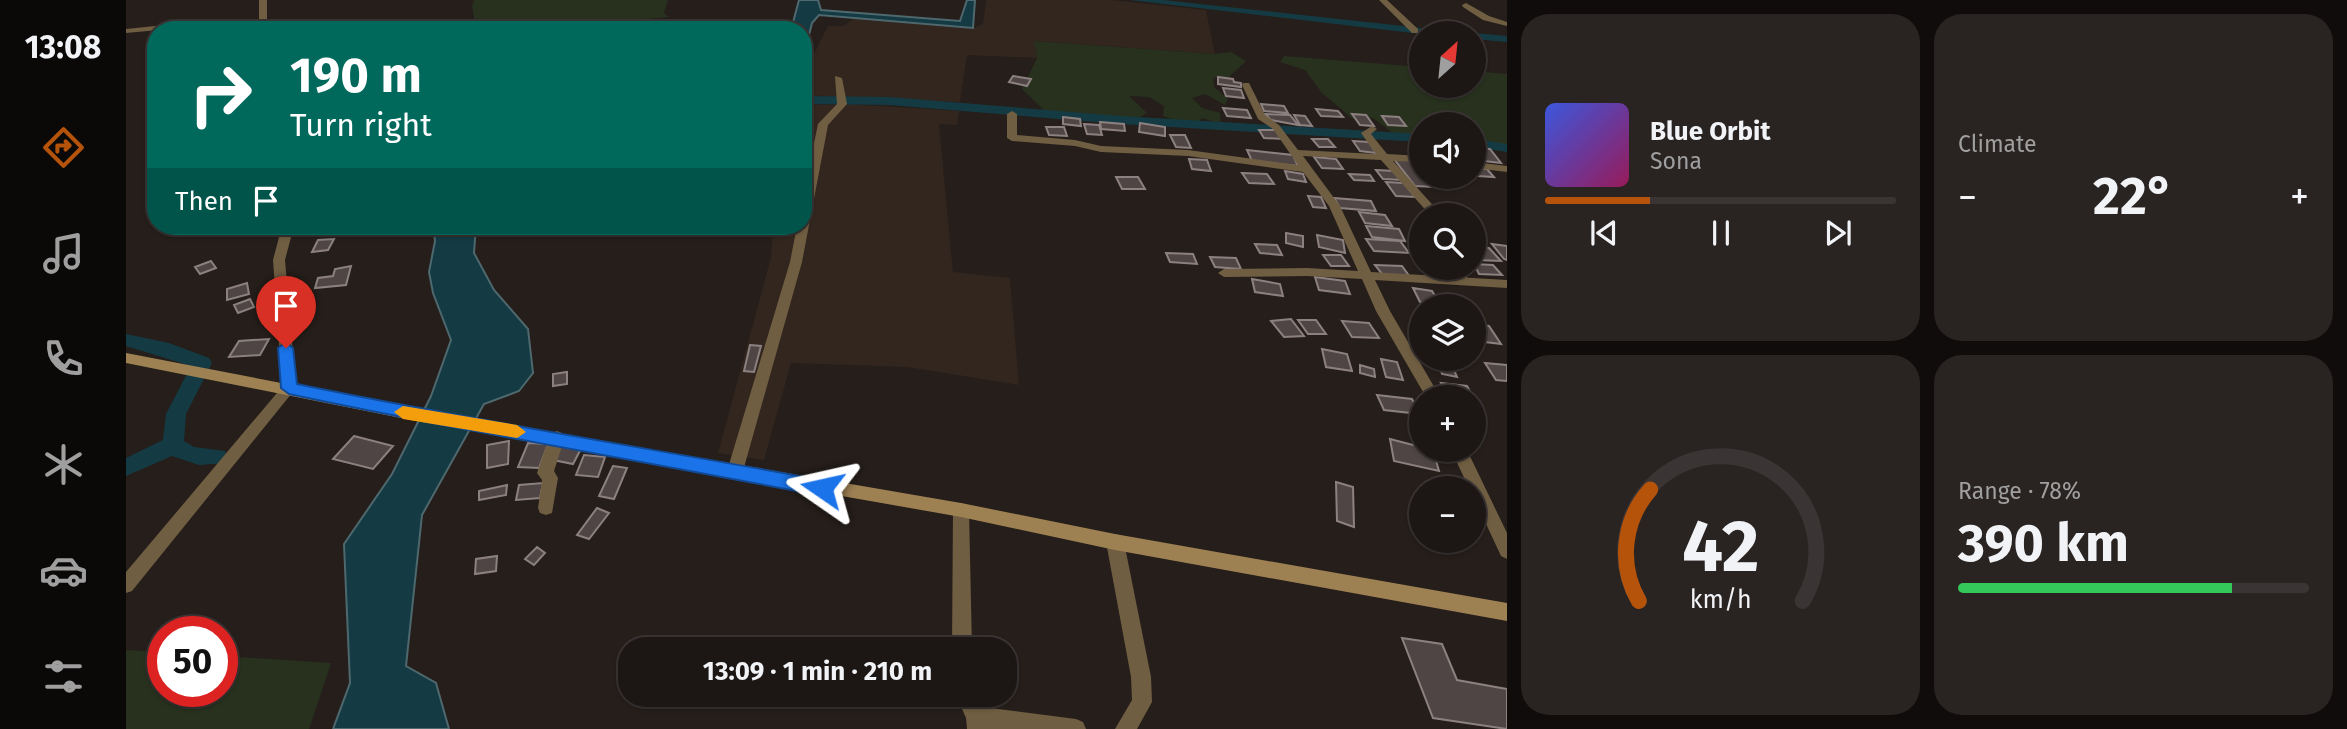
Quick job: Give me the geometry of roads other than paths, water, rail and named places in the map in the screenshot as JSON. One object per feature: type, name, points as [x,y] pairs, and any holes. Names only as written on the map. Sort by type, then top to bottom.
[{"type":"main road","points":[[126,358],[411,414],[961,510],[1115,542],[1507,612]]},
{"type":"street","points":[[263,0],[263,21]]},
{"type":"street","points":[[1383,0],[1409,25]]},
{"type":"street","points":[[1466,5],[1486,18],[1507,24]]},
{"type":"street","points":[[126,31],[147,29]]},
{"type":"street","points":[[812,180],[823,124],[841,100],[838,78]]},
{"type":"street","points":[[1246,85],[1261,117],[1278,130],[1334,206],[1369,276],[1383,311],[1426,385]]},
{"type":"street","points":[[1012,114],[1012,138],[1075,143],[1101,149],[1188,153],[1307,169]]},
{"type":"street","points":[[1369,134],[1384,156],[1425,203]]},
{"type":"street","points":[[1295,153],[1409,158]]},
{"type":"street","points":[[1486,166],[1507,169]]},
{"type":"street","points":[[126,585],[289,388],[279,260],[286,235]]},
{"type":"street","points":[[735,471],[796,262],[801,235]]},
{"type":"street","points":[[1224,273],[1369,276],[1507,284]]},
{"type":"street","points":[[546,508],[550,478],[545,473],[557,438]]},
{"type":"street","points":[[1465,462],[1507,551]]},
{"type":"street","points":[[961,510],[962,637]]},
{"type":"street","points":[[1115,542],[1141,677],[1142,702],[1125,729]]},
{"type":"street","points":[[976,723],[1076,729]]},
{"type":"water","points":[[799,0],[818,0],[821,10],[960,21],[967,0],[975,0],[973,28],[819,15],[812,23],[793,21]]},
{"type":"water","points":[[434,235],[475,235],[474,253],[494,290],[528,329],[533,373],[519,391],[484,404],[422,515],[406,666],[436,683],[449,729],[333,729],[350,683],[344,544],[392,474],[431,396],[451,340],[433,293],[429,272]]},
{"type":"waterway","points":[[1135,0],[1409,30]]},
{"type":"waterway","points":[[1486,37],[1507,39]]},
{"type":"waterway","points":[[812,100],[889,101],[1120,120],[1409,137]]},
{"type":"waterway","points":[[1486,145],[1507,148]]},
{"type":"waterway","points":[[126,340],[162,348],[202,363],[176,414],[173,444]]},
{"type":"waterway","points":[[126,467],[158,454],[173,444]]},
{"type":"waterway","points":[[173,444],[193,455],[217,457]]}]
